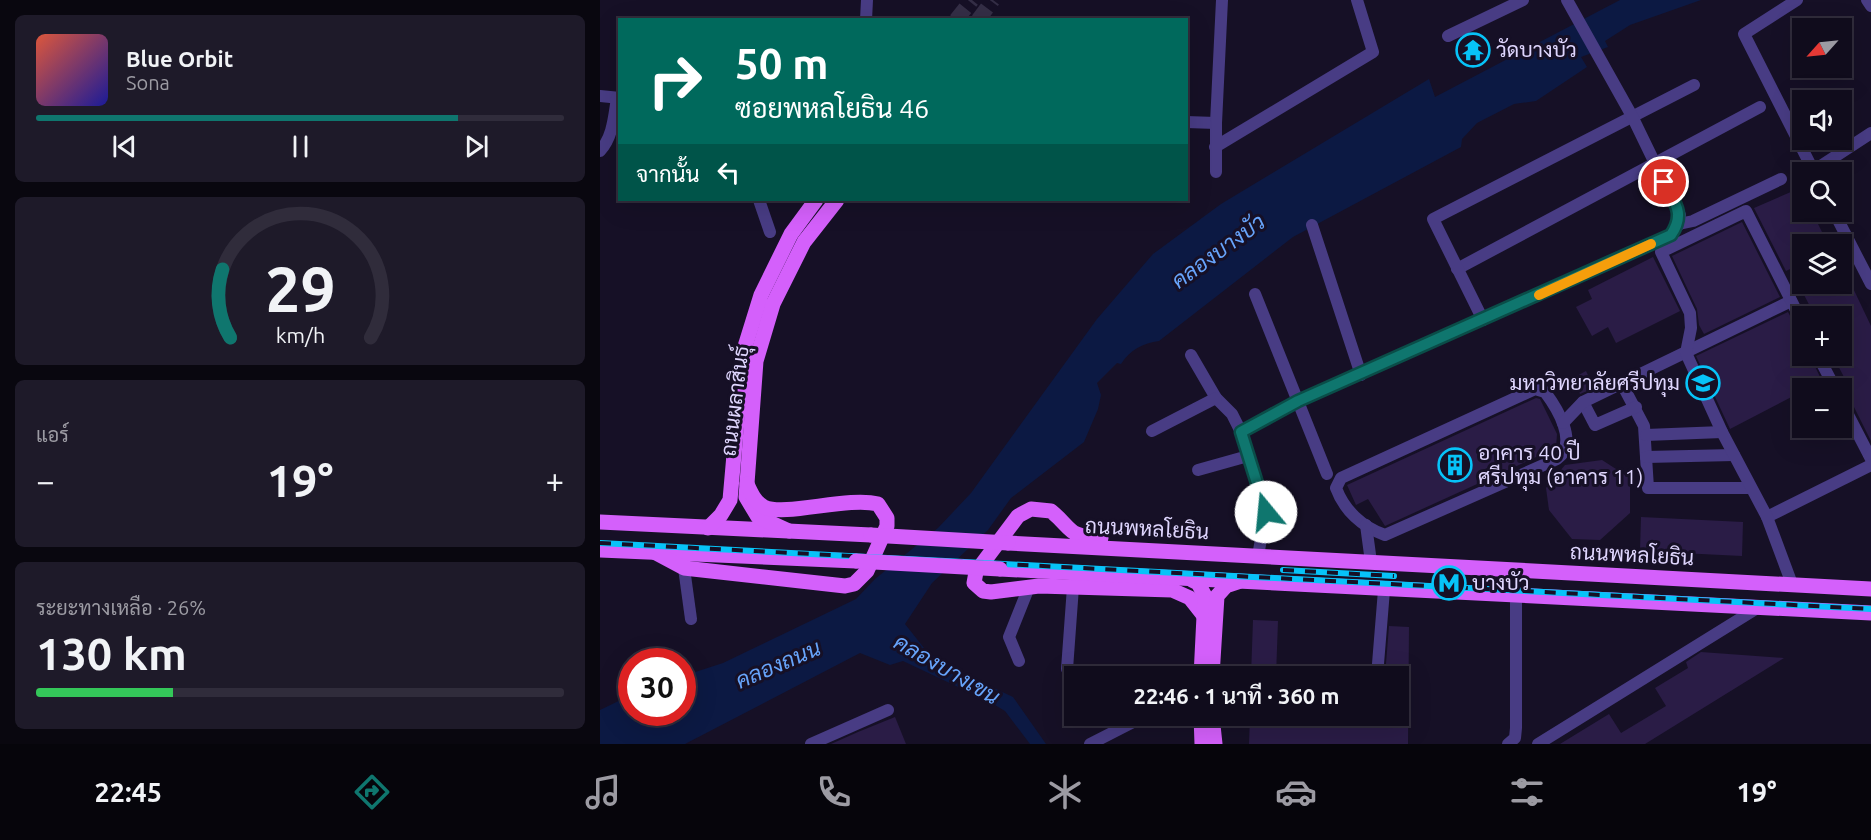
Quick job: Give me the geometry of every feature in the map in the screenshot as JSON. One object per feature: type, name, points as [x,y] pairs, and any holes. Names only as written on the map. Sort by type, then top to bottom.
[{"type":"main road","name":"ถนนผลาสินธุ์","points":[[750,494],[742,451],[743,353],[761,295],[791,234],[815,201]]},
{"type":"main road","name":"ถนนผลาสินธุ์","points":[[730,500],[742,451],[756,361],[773,304],[804,242],[836,201]]},
{"type":"main road","points":[[750,494],[758,517],[789,531]]},
{"type":"main road","points":[[654,552],[684,568],[844,586],[854,584],[867,571],[887,526],[883,510],[878,504],[871,502],[774,509],[750,494],[730,500],[721,515],[708,528]]},
{"type":"main road","points":[[1204,617],[1198,607],[1181,592],[1073,587],[1029,587],[983,591],[974,583],[974,577],[1018,516],[1031,508],[1051,512],[1066,528],[1078,536],[1210,543],[1220,545],[1238,555]]},
{"type":"main road","name":"ถนนพหลโยธิน","points":[[600,522],[1871,589]]},
{"type":"main road","points":[[600,550],[1871,613]]},
{"type":"main road","points":[[1192,580],[1203,589],[1202,666]]},
{"type":"main road","points":[[1213,666],[1217,596],[1226,586],[1238,582]]},
{"type":"main road","points":[[1790,609],[1792,584]]},
{"type":"main road","points":[[1201,726],[1202,744]]},
{"type":"main road","points":[[1213,726],[1215,744]]},
{"type":"street","points":[[866,18],[867,0]]},
{"type":"street","points":[[1216,172],[1215,147],[1222,0]]},
{"type":"street","points":[[1215,147],[1373,52],[1357,0]]},
{"type":"street","points":[[1449,36],[1523,0]]},
{"type":"street","points":[[1797,0],[1744,34],[1808,162]]},
{"type":"street","points":[[1867,0],[1871,6]]},
{"type":"street","points":[[1241,432],[1298,401],[1361,375],[1671,235],[1678,224],[1680,215],[1632,116],[1570,4]]},
{"type":"street","points":[[1483,320],[1433,223],[1436,216],[1694,85]]},
{"type":"street","points":[[600,96],[618,98],[612,129],[606,145],[600,151]]},
{"type":"street","points":[[1457,268],[1656,165],[1761,107]]},
{"type":"street","points":[[1188,122],[1216,123]]},
{"type":"street","points":[[1828,162],[1871,133]]},
{"type":"street","points":[[1678,224],[1693,221],[1781,179]]},
{"type":"street","points":[[759,201],[770,232]]},
{"type":"street","points":[[1792,584],[1767,518],[1722,432],[1686,353],[1691,328],[1690,313],[1661,252],[1746,211],[1794,306]]},
{"type":"street","points":[[1839,222],[1865,262],[1871,284]]},
{"type":"street","points":[[1312,225],[1361,375]]},
{"type":"street","points":[[1255,294],[1327,474]]},
{"type":"street","points":[[1563,423],[1583,402],[1791,301]]},
{"type":"street","points":[[1191,355],[1216,398],[1232,414],[1241,432],[1266,512],[1257,556]]},
{"type":"street","points":[[1622,384],[1636,407],[1646,435],[1648,488],[1751,488]]},
{"type":"street","points":[[1535,389],[1545,392],[1563,423],[1567,444],[1564,454],[1557,459],[1385,535],[1366,525],[1348,511],[1336,488],[1341,478],[1535,389]]},
{"type":"street","points":[[1152,431],[1216,398]]},
{"type":"street","points":[[1583,402],[1595,426],[1636,407]]},
{"type":"street","points":[[1852,422],[1871,459]]},
{"type":"street","points":[[1646,435],[1722,432]]},
{"type":"street","points":[[1646,457],[1734,455]]},
{"type":"street","points":[[1198,470],[1248,456]]},
{"type":"street","points":[[1767,518],[1871,465]]},
{"type":"street","points":[[1366,525],[1371,562]]},
{"type":"street","points":[[684,568],[691,619]]},
{"type":"street","points":[[1019,661],[1009,637],[1029,587]]},
{"type":"street","points":[[1067,666],[1073,587]]},
{"type":"street","points":[[1378,666],[1384,590]]},
{"type":"street","points":[[1508,744],[1515,738],[1516,729],[1516,596]]},
{"type":"street","points":[[1538,744],[1759,607]]},
{"type":"street","points":[[811,744],[888,710]]},
{"type":"street","points":[[1090,744],[1125,726]]},
{"type":"water","points":[[1620,0],[1701,0],[1630,25],[1605,41],[1608,47],[1581,57],[1587,67],[1536,101],[1514,104],[1477,123],[1462,139],[1461,147],[1293,237],[1159,341],[1137,348],[1121,364],[1117,363],[1097,383],[1101,395],[1098,409],[1084,442],[1011,498],[988,530],[932,583],[905,624],[924,648],[943,664],[1013,697],[1046,744],[1030,744],[1005,711],[990,702],[903,661],[890,665],[860,653],[685,744],[600,744],[600,710],[618,701],[618,726],[696,726],[696,672],[723,663],[856,599],[875,579],[938,528],[971,493],[1097,319],[1153,254],[1221,204],[1429,79],[1435,97]]},
{"type":"building","points":[[1792,191],[1792,222],[1817,222],[1823,234],[1792,234],[1792,268],[1786,271],[1754,208]]},
{"type":"building","points":[[1742,222],[1780,297],[1704,334],[1699,325],[1697,309],[1672,256]]},
{"type":"building","points":[[1653,257],[1680,311],[1616,343],[1608,327],[1592,336],[1576,307],[1592,299],[1588,290]]},
{"type":"building","points":[[1852,286],[1871,326],[1871,441],[1852,403],[1852,378],[1844,378],[1838,366],[1852,366],[1852,306],[1810,306],[1804,294],[1852,294]]},
{"type":"building","points":[[1788,312],[1792,319],[1792,366],[1815,366],[1821,378],[1792,378],[1792,397],[1730,429],[1696,356]]},
{"type":"building","points":[[1586,371],[1594,388],[1580,394],[1573,378]]},
{"type":"building","name":"อาคาร 40 ปี ศรีปทุม (อาคาร 11)","points":[[1536,398],[1540,399],[1557,434],[1556,448],[1385,526],[1368,499],[1356,505],[1347,485]]},
{"type":"building","points":[[1602,460],[1630,478],[1630,513],[1600,540],[1572,539],[1549,510],[1546,488],[1565,465]]},
{"type":"building","points":[[1641,517],[1743,522],[1742,556],[1640,551]]},
{"type":"building","points":[[1253,620],[1278,621],[1276,666],[1251,666]]},
{"type":"building","points":[[1389,626],[1409,627],[1409,666],[1386,666]]},
{"type":"building","points":[[1701,652],[1784,658],[1645,744],[1560,744],[1609,714],[1621,733],[1666,706],[1655,688],[1688,668],[1686,662]]},
{"type":"building","points":[[895,717],[906,744],[831,744],[858,732]]},
{"type":"building","points":[[1250,726],[1408,726],[1408,744],[1249,744]]},
{"type":"tunnel","points":[[958,18],[972,0]]},
{"type":"tunnel","points":[[980,18],[993,0]]},
{"type":"railway","points":[[600,543],[1871,609]]},
{"type":"railway","points":[[1283,570],[1394,576]]},
{"type":"slow traffic","points":[[1539,295],[1651,244]]},
{"type":"place","name":"วัดบางบัว","points":[[1473,50]]},
{"type":"place","name":"มหาวิทยาลัยศรีปทุม","points":[[1703,383]]},
{"type":"place","name":"อาคาร 40 ปี ศรีปทุม (อาคาร 11)","points":[[1455,465]]},
{"type":"place","name":"บางบัว","points":[[1449,583]]},
{"type":"route","points":[[1266,512],[1241,432],[1298,401],[1382,366],[1671,235],[1678,224],[1680,215],[1664,182]]},
{"type":"water label","name":"คลองบางบัว","points":[[1218,251]]},
{"type":"water label","name":"คลองถนน","points":[[778,664]]},
{"type":"water label","name":"คลองบางเขน","points":[[947,669]]}]
